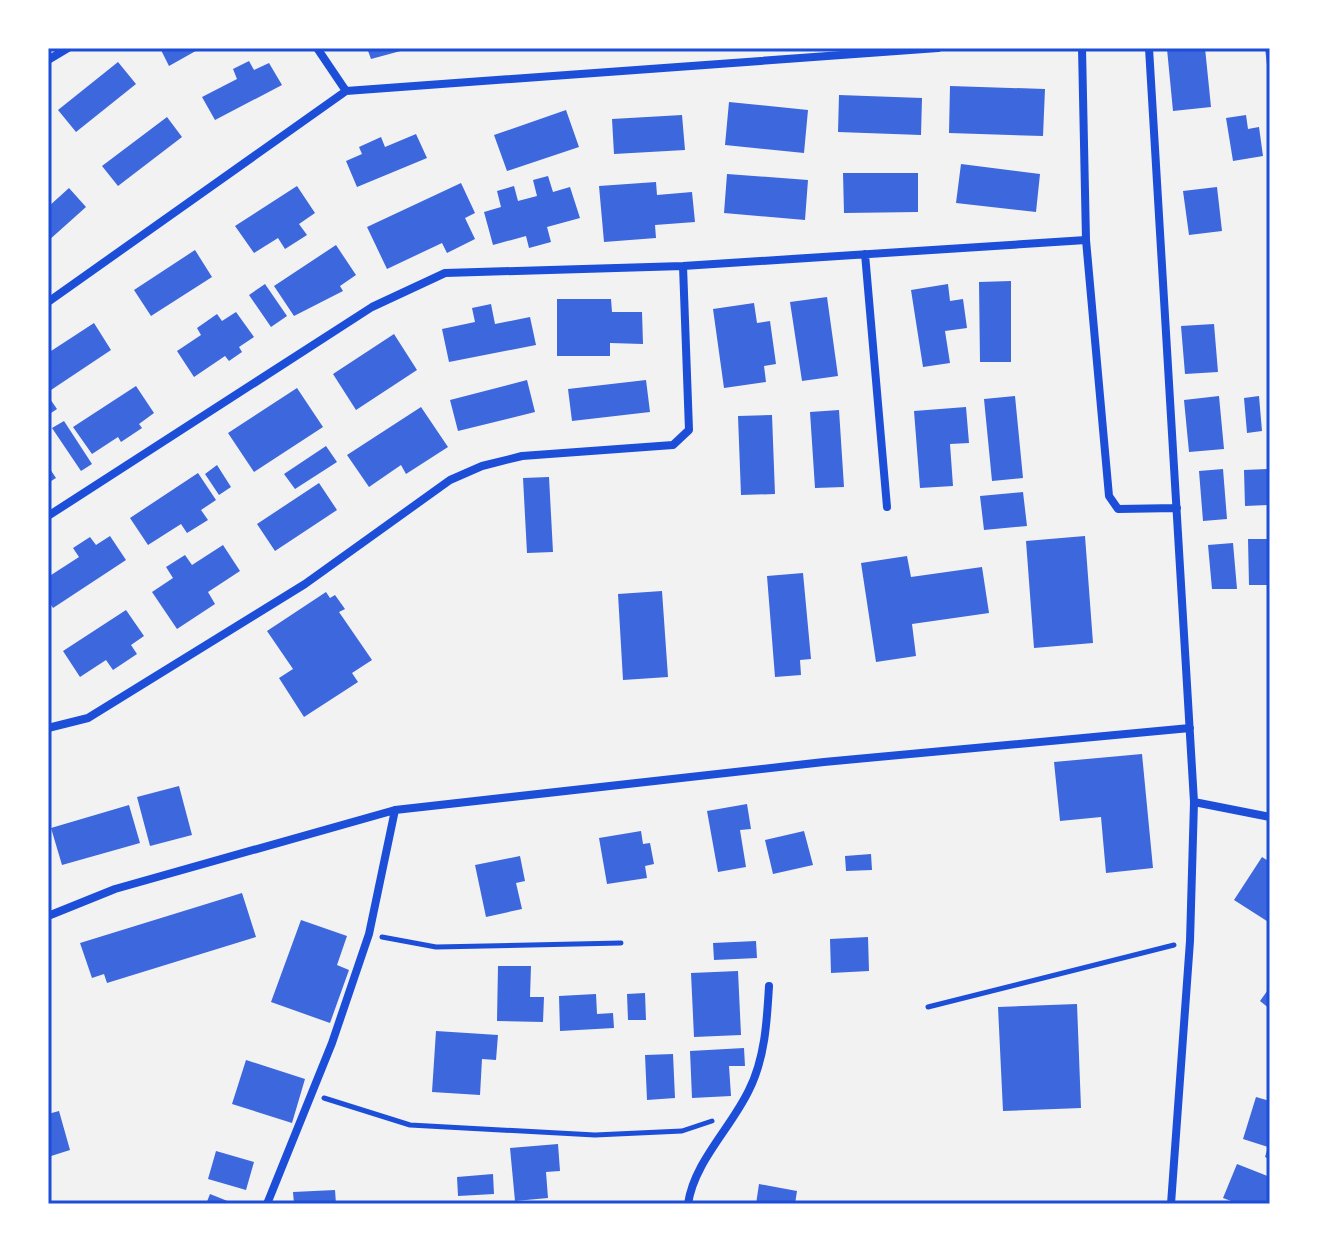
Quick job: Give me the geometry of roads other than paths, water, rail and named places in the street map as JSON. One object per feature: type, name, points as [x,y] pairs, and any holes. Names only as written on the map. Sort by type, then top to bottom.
[{"type":"street","points":[[48,60],[68,48]]},
{"type":"street","points":[[317,48],[346,91]]},
{"type":"street","points":[[48,302],[346,91],[938,48]]},
{"type":"street","points":[[1082,48],[1086,240],[1109,496],[1118,509],[1177,508]]},
{"type":"street","points":[[1149,48],[1194,802],[1190,941],[1171,1204]]},
{"type":"street","points":[[48,516],[372,307],[445,273],[683,266],[1086,240]]},
{"type":"street","points":[[865,254],[887,507]]},
{"type":"street","points":[[48,728],[88,718],[142,685],[305,584],[450,480],[482,466],[522,456],[673,445],[683,438],[689,430],[683,266]]},
{"type":"street","points":[[48,916],[115,889],[395,810],[824,762],[1190,728]]},
{"type":"street","points":[[1194,802],[1270,817]]},
{"type":"street","points":[[267,1204],[332,1043],[369,934],[395,810]]},
{"type":"street","points":[[688,1204],[690,1185],[751,1088],[765,1037],[769,986]]}]
